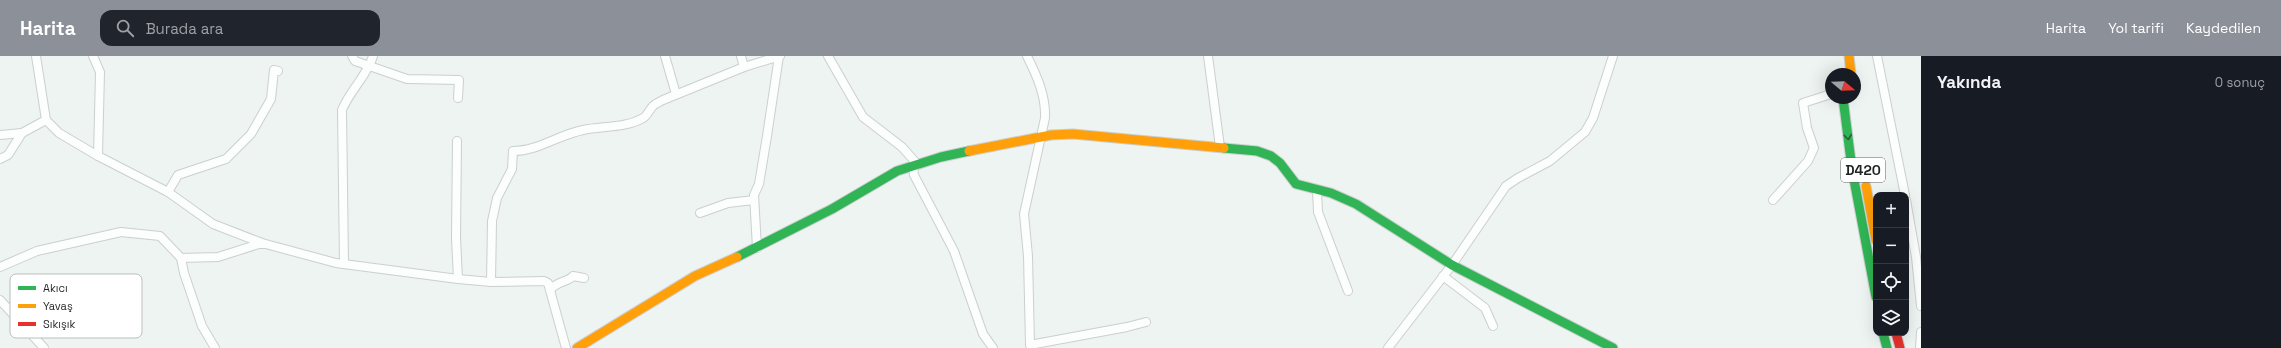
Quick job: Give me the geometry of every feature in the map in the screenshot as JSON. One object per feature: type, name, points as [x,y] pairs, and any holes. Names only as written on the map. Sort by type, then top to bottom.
[{"type":"main road","points":[[1841,56],[1842,68]]},
{"type":"main road","points":[[1849,56],[1850,68]]},
{"type":"main road","name":"D420","points":[[1844,104],[1852,170],[1873,281]]},
{"type":"main road","points":[[577,348],[695,276],[757,248],[897,171],[941,157],[1040,137],[1073,134],[1257,151],[1272,156],[1280,163],[1288,176],[1296,184],[1331,193],[1356,204],[1452,265],[1613,348]]},
{"type":"main road","name":"D420","points":[[1863,173],[1874,228]]},
{"type":"main road","points":[[1884,336],[1887,348]]},
{"type":"main road","points":[[1897,336],[1900,348]]},
{"type":"street","points":[[36,56],[46,120],[58,133],[98,156],[168,192],[213,224],[262,243],[344,264],[491,282],[544,281],[548,283],[566,348]]},
{"type":"street","points":[[94,56],[100,72],[98,156]]},
{"type":"street","points":[[352,56],[355,61],[369,67],[407,79],[459,80],[458,98]]},
{"type":"street","points":[[344,264],[342,110],[349,94],[369,67],[373,56]]},
{"type":"street","points":[[665,56],[676,94]]},
{"type":"street","points":[[741,56],[744,67]]},
{"type":"street","points":[[491,282],[492,221],[497,198],[512,169],[513,151],[524,151],[541,146],[557,138],[581,130],[602,128],[643,118],[652,106],[676,94],[744,67],[779,56],[768,136],[754,200],[757,248]]},
{"type":"street","points":[[828,56],[863,117],[902,147],[915,166],[914,175],[954,251],[984,334],[993,348]]},
{"type":"street","points":[[1027,56],[1037,76],[1045,105],[1045,118],[1024,214],[1028,256],[1030,347],[1127,328],[1146,322]]},
{"type":"street","points":[[1208,56],[1220,147]]},
{"type":"street","points":[[1388,348],[1452,265],[1506,186],[1550,161],[1585,132],[1593,118],[1613,56]]},
{"type":"street","points":[[1877,56],[1904,192]]},
{"type":"street","points":[[168,192],[178,175],[226,159],[251,134],[271,98],[272,75],[274,70],[278,71]]},
{"type":"street","points":[[1773,200],[1808,161],[1814,148],[1807,128],[1803,103],[1825,96]]},
{"type":"street","points":[[0,135],[22,133],[46,120]]},
{"type":"street","points":[[0,159],[8,156],[22,133]]},
{"type":"street","points":[[457,141],[456,238],[458,279]]},
{"type":"street","points":[[1317,190],[1318,212],[1348,291]]},
{"type":"street","points":[[700,213],[728,203],[754,200]]},
{"type":"street","points":[[1909,217],[1920,280],[1921,306]]},
{"type":"street","points":[[0,267],[37,251],[121,232],[160,236],[181,258],[184,273],[202,326],[215,348]]},
{"type":"street","points":[[181,258],[218,257],[262,243]]},
{"type":"street","points":[[550,290],[559,281],[570,279],[573,276],[584,278]]},
{"type":"street","points":[[1443,276],[1485,308],[1493,326]]},
{"type":"street","points":[[0,300],[10,311]]},
{"type":"street","points":[[1920,348],[1921,332]]},
{"type":"street","points":[[35,338],[44,348]]},
{"type":"traffic: fast","points":[[1844,104],[1852,169],[1873,281]]},
{"type":"traffic: fast","points":[[1224,148],[1257,151],[1271,156],[1280,163],[1296,184],[1331,193],[1356,204],[1452,265],[1613,348]]},
{"type":"traffic: fast","points":[[737,257],[832,209],[897,171],[941,157],[969,151]]},
{"type":"traffic: fast","points":[[1884,336],[1887,348]]},
{"type":"traffic: slow","points":[[1849,56],[1850,68]]},
{"type":"traffic: slow","points":[[969,151],[1051,135],[1073,134],[1224,148]]},
{"type":"traffic: slow","points":[[1866,186],[1874,228]]},
{"type":"traffic: slow","points":[[577,348],[695,276],[737,257]]},
{"type":"traffic: jam","points":[[1897,336],[1900,348]]}]
